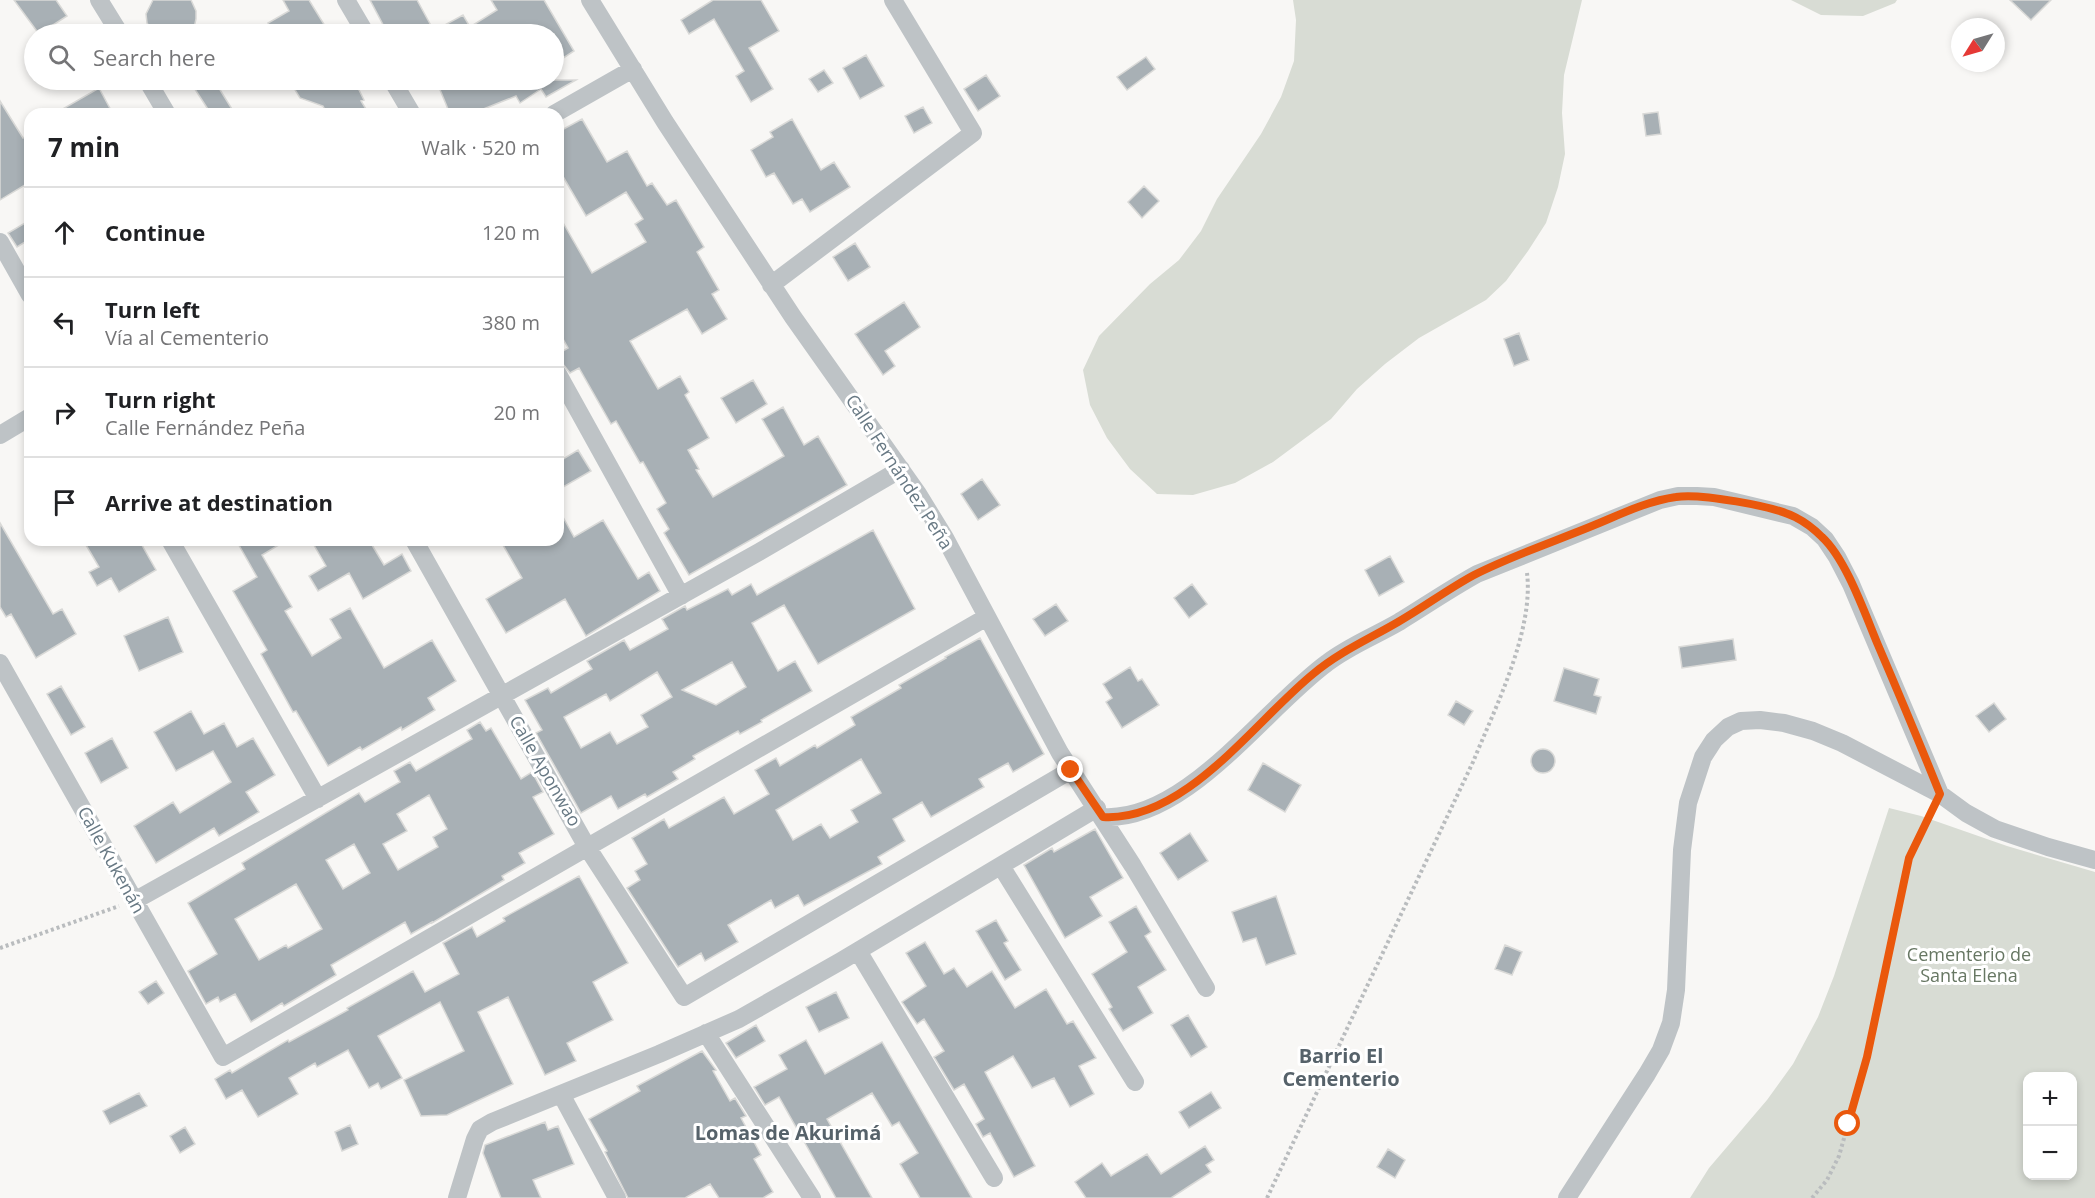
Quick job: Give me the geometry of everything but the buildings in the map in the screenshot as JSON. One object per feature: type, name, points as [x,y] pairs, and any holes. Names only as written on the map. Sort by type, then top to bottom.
[{"type":"street","points":[[99,0],[114,24]]},
{"type":"street","points":[[346,0],[360,24]]},
{"type":"street","name":"Calle Fernández Peña","points":[[590,0],[771,285],[901,469],[945,538],[1055,744],[1100,812],[1206,988]]},
{"type":"street","points":[[771,285],[973,133],[892,0]]},
{"type":"street","points":[[564,108],[633,69]]},
{"type":"street","points":[[153,90],[163,108]]},
{"type":"street","points":[[398,90],[408,108]]},
{"type":"street","points":[[0,242],[24,284]]},
{"type":"street","points":[[564,385],[681,596]]},
{"type":"street","points":[[0,435],[24,421]]},
{"type":"street","points":[[134,901],[681,596],[901,469]]},
{"type":"street","points":[[457,1198],[474,1139],[480,1129],[492,1122],[739,1019],[1000,866],[1100,812],[1119,818],[1165,802],[1188,787],[1217,763],[1284,699],[1330,660],[1405,618],[1462,582],[1618,516],[1678,496],[1714,497],[1793,516],[1812,527],[1825,539],[1837,557],[1870,625],[1940,794]]},
{"type":"street","points":[[173,546],[318,799]]},
{"type":"street","name":"Calle Aponwao","points":[[417,546],[587,847],[684,997],[1071,770]]},
{"type":"street","points":[[587,847],[987,616]]},
{"type":"street","name":"Calle Kukenán","points":[[0,663],[223,1057],[587,847]]},
{"type":"street","points":[[1567,1198],[1647,1074],[1661,1050],[1671,1023],[1676,990],[1682,850],[1688,803],[1703,758],[1714,740],[1728,727],[1741,721],[1760,720],[1784,723],[1813,731],[1842,743],[1940,794],[1966,813],[1995,829],[2095,860]]},
{"type":"street","points":[[1000,866],[1134,1082]]},
{"type":"street","points":[[858,951],[994,1178]]},
{"type":"street","points":[[706,1033],[812,1198]]},
{"type":"street","points":[[561,1094],[616,1198]]},
{"type":"path","points":[[1267,1198],[1473,762],[1497,703],[1522,631],[1528,585],[1524,554]]},
{"type":"path","points":[[1812,1198],[1827,1180],[1839,1156],[1867,1057],[1909,858],[1940,794]]},
{"type":"path","points":[[0,948],[134,901]]},
{"type":"green space","points":[[1293,0],[1582,0],[1564,75],[1562,113],[1565,154],[1558,187],[1546,223],[1506,281],[1486,300],[1419,338],[1385,364],[1357,389],[1331,419],[1273,462],[1235,483],[1193,495],[1157,494],[1130,469],[1107,438],[1090,405],[1083,370],[1099,336],[1150,284],[1179,260],[1201,231],[1217,199],[1261,134],[1281,97],[1294,61],[1296,20]]},
{"type":"green space","points":[[1791,0],[1897,0],[1895,3],[1863,16],[1821,15]]},
{"type":"green space","name":"Cementerio de Santa Elena","points":[[1889,808],[1921,816],[2007,846],[2095,872],[2095,1198],[1690,1198],[1709,1168],[1767,1100],[1793,1064],[1818,1017],[1834,976]]},
{"type":"district","name":"Barrio El Cementerio","points":[[1341,1068]]},
{"type":"district","name":"Lomas de Akurimá","points":[[788,1133]]},
{"type":"route","points":[[1071,770],[1103,817],[1119,818],[1141,812],[1165,802],[1188,787],[1330,660],[1397,623],[1477,574],[1618,516],[1660,500],[1678,496],[1714,497],[1793,516],[1812,527],[1825,539],[1837,557],[1870,625],[1940,794],[1909,858],[1867,1057],[1848,1124]]}]
